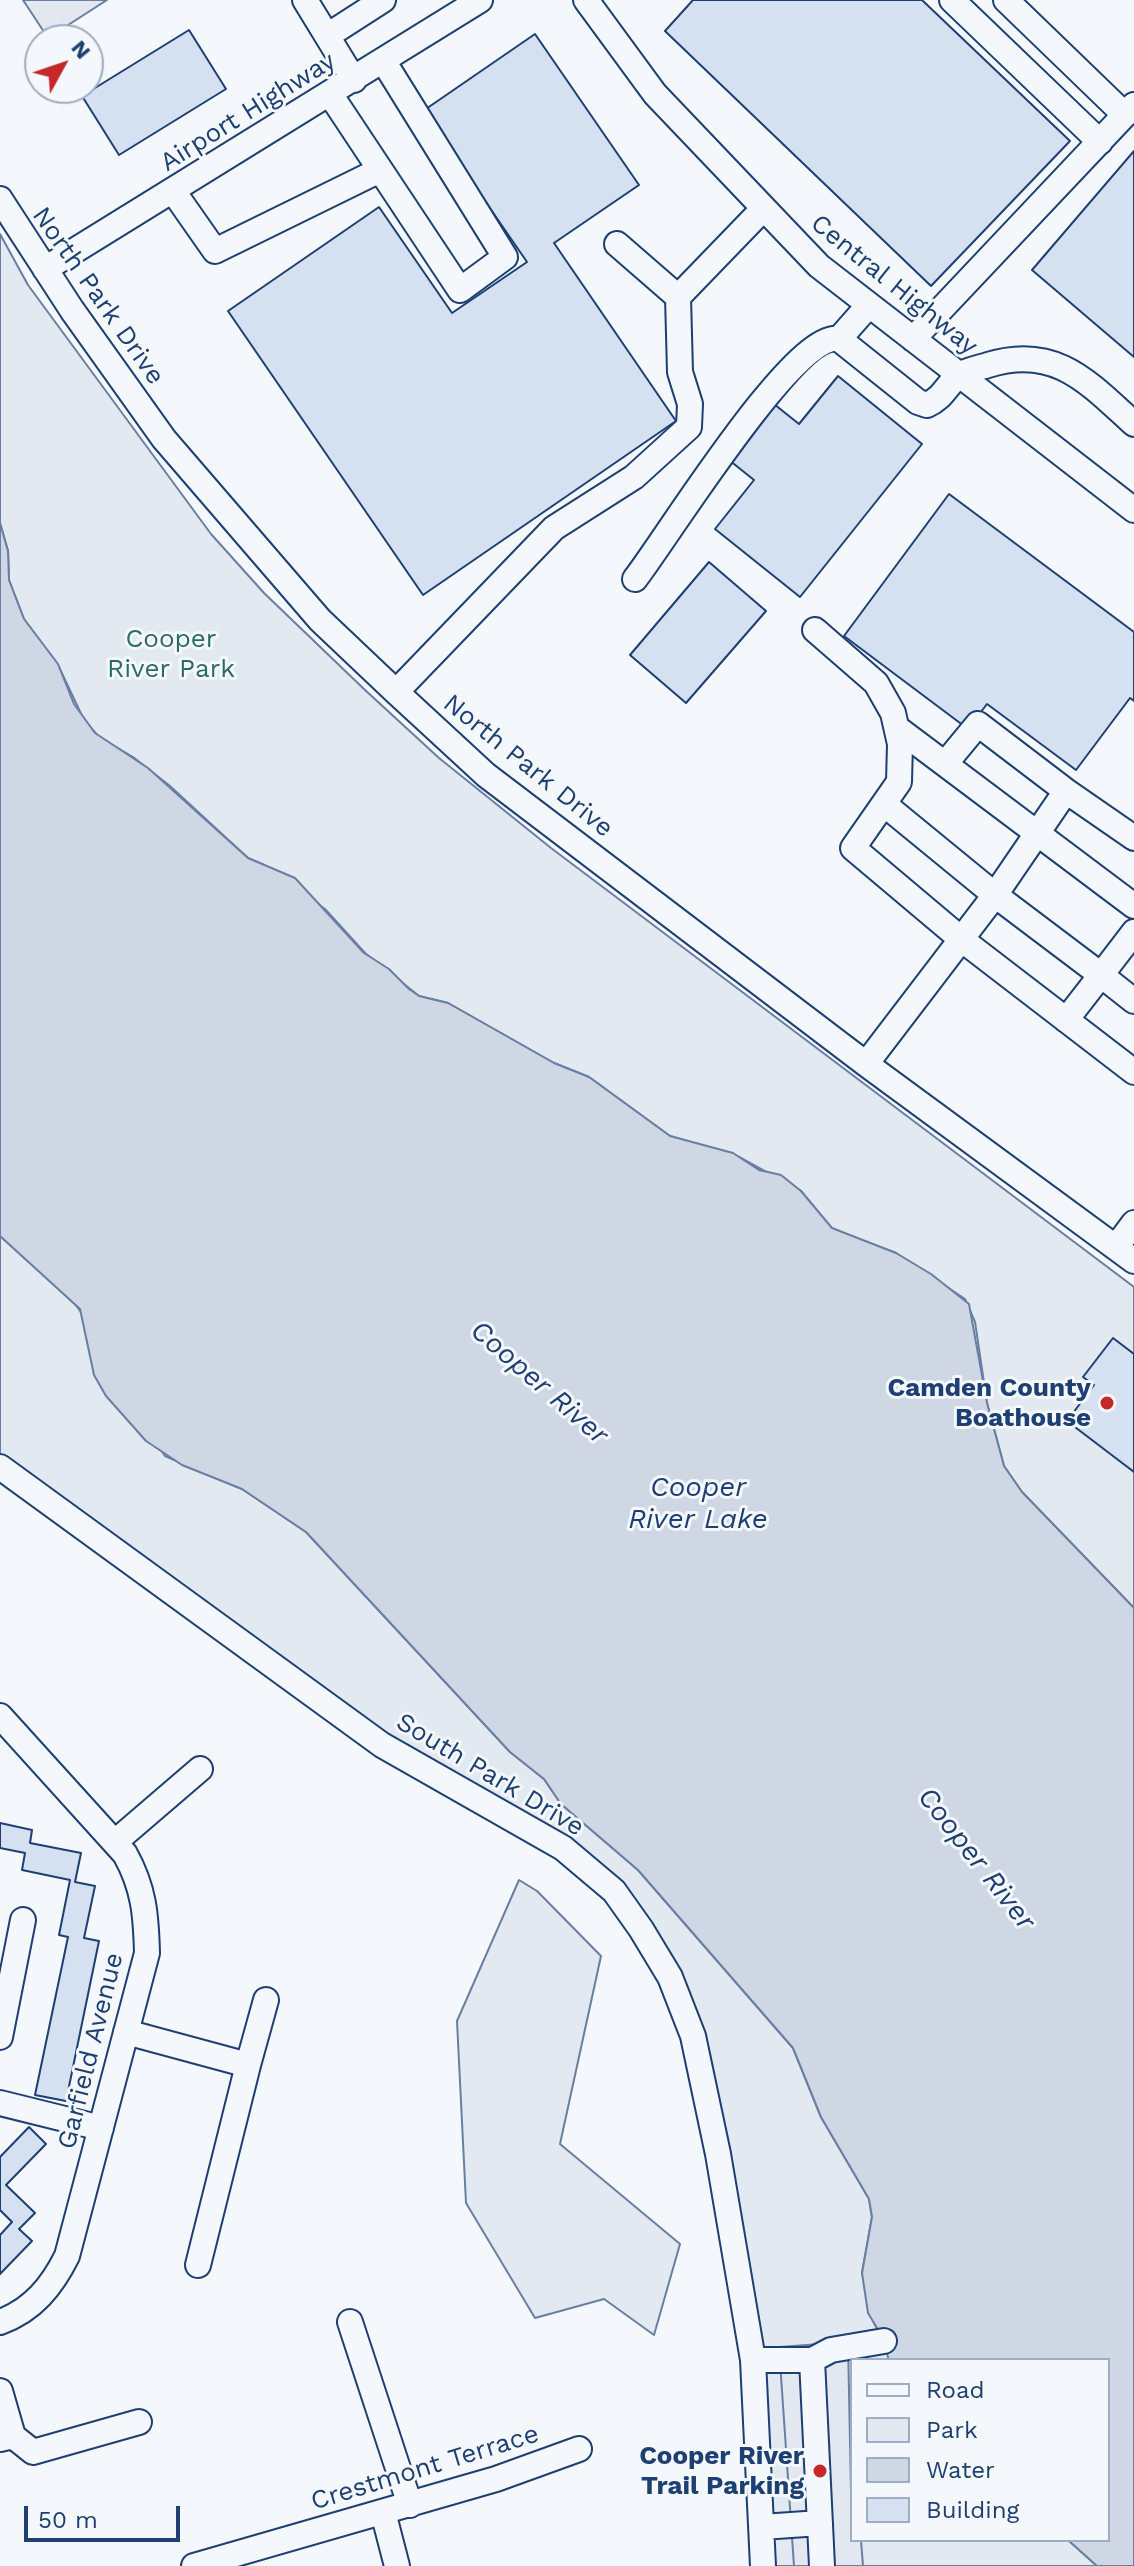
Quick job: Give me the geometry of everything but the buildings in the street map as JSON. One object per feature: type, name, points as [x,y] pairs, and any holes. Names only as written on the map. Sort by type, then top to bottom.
[{"type":"street","points":[[305,0],[354,80]]},
{"type":"street","points":[[327,36],[383,0]]},
{"type":"street","name":"Airport Highway","points":[[45,269],[480,0]]},
{"type":"street","name":"Central Highway","points":[[586,0],[655,94],[819,266],[1134,510]]},
{"type":"street","points":[[952,0],[1100,142]]},
{"type":"street","points":[[913,339],[1130,110],[1006,0]]},
{"type":"street","points":[[330,94],[460,290],[505,257],[384,62]]},
{"type":"street","points":[[173,191],[215,251],[380,170]]},
{"type":"street","name":"North Park Drive","points":[[0,199],[164,439],[320,620],[396,692],[486,775],[866,1064],[1125,1254]]},
{"type":"street","points":[[396,692],[554,528],[634,477],[689,427],[690,404],[680,372],[678,297],[763,209]]},
{"type":"street","points":[[617,244],[678,297]]},
{"type":"street","points":[[839,339],[869,305]]},
{"type":"street","points":[[635,579],[664,542],[706,473],[756,409],[816,343],[830,337],[839,339],[918,402],[927,405],[941,398],[959,375],[1029,356],[1046,360],[1090,384],[1134,424]]},
{"type":"street","points":[[815,630],[876,683],[893,713],[900,744],[899,782],[853,848],[961,939],[1134,1072]]},
{"type":"street","points":[[945,764],[978,724],[1134,838]]},
{"type":"street","points":[[897,728],[1134,906]]},
{"type":"street","points":[[866,1064],[995,895],[1066,791]]},
{"type":"street","points":[[884,804],[995,895],[1133,999]]},
{"type":"street","points":[[1066,1020],[1134,932]]},
{"type":"street","points":[[1125,1254],[1134,1223]]},
{"type":"street","name":"South Park Drive","points":[[0,1467],[382,1745],[563,1848],[614,1891],[670,1977],[693,2036],[718,2154],[753,2360],[763,2566]]},
{"type":"street","name":"Garfield Avenue","points":[[0,1716],[115,1842],[138,1877],[146,1903],[147,1953],[67,2256],[58,2274],[31,2306],[0,2322]]},
{"type":"street","points":[[115,1842],[200,1769]]},
{"type":"street","points":[[0,2037],[23,1920]]},
{"type":"street","points":[[198,2265],[266,2000]]},
{"type":"street","points":[[126,2032],[248,2065]]},
{"type":"street","points":[[0,2103],[101,2128]]},
{"type":"street","points":[[350,2322],[410,2505]]},
{"type":"street","points":[[753,2360],[812,2360],[831,2350],[884,2341]]},
{"type":"street","points":[[812,2360],[822,2566]]},
{"type":"street","points":[[0,2391],[7,2437],[33,2452],[139,2422]]},
{"type":"street","name":"Crestmont Terrace","points":[[194,2566],[410,2505],[579,2449]]},
{"type":"street","points":[[383,2512],[397,2566]]},
{"type":"street","points":[[762,2527],[820,2523]]},
{"type":"green space","name":"Cooper River Park","points":[[0,234],[28,285],[211,534],[264,593],[365,690],[439,758],[551,848],[1134,1287],[1134,1608],[1022,1492],[1004,1466],[987,1403],[975,1322],[965,1299],[896,1253],[832,1229],[801,1191],[739,1157],[670,1136],[589,1077],[554,1063],[448,1003],[419,996],[365,953],[325,909],[264,865],[248,858],[170,786],[133,757],[99,737],[84,720],[58,665],[24,619],[9,580],[8,551],[0,523]]},
{"type":"green space","points":[[0,1236],[75,1304],[83,1315],[85,1332],[165,1456],[242,1489],[306,1532],[510,1752],[544,1779],[561,1804],[638,1870],[793,2048],[821,2117],[869,2199],[872,2217],[862,2273],[874,2323],[886,2345],[889,2358],[850,2358],[850,2542],[1070,2542],[1097,2566],[763,2566],[753,2360],[693,2036],[614,1891],[0,1467]]},
{"type":"green space","points":[[519,1880],[537,1891],[601,1956],[560,2144],[680,2244],[654,2335],[604,2299],[535,2318],[466,2203],[457,2021]]},
{"type":"shaded area","points":[[23,0],[107,0],[70,24],[39,24]]},
{"type":"shaded area","name":"Cooper River Trail Parking","points":[[848,2342],[850,2542],[861,2542],[863,2566],[794,2566],[779,2347]]},
{"type":"water","name":"Cooper River Lake","points":[[0,523],[8,551],[9,580],[24,619],[58,664],[74,704],[95,733],[148,768],[248,858],[295,878],[364,953],[389,969],[419,996],[448,1003],[554,1063],[589,1077],[670,1136],[733,1153],[759,1170],[781,1175],[801,1191],[832,1228],[896,1253],[931,1274],[969,1304],[987,1403],[1004,1466],[1022,1492],[1134,1608],[1134,2566],[1097,2566],[1070,2542],[1110,2542],[1110,2358],[888,2358],[880,2333],[868,2313],[862,2273],[872,2217],[869,2199],[821,2117],[793,2048],[638,1870],[561,1804],[544,1779],[510,1752],[306,1532],[242,1489],[182,1465],[146,1441],[106,1396],[94,1375],[80,1309],[0,1236]]},
{"type":"place","name":"Camden County Boathouse","points":[[1107,1403]]},
{"type":"place","name":"Cooper River Trail Parking","points":[[820,2471]]},
{"type":"water label","name":"Cooper River","points":[[539,1383]]},
{"type":"water label","name":"Cooper River","points":[[976,1859]]}]
